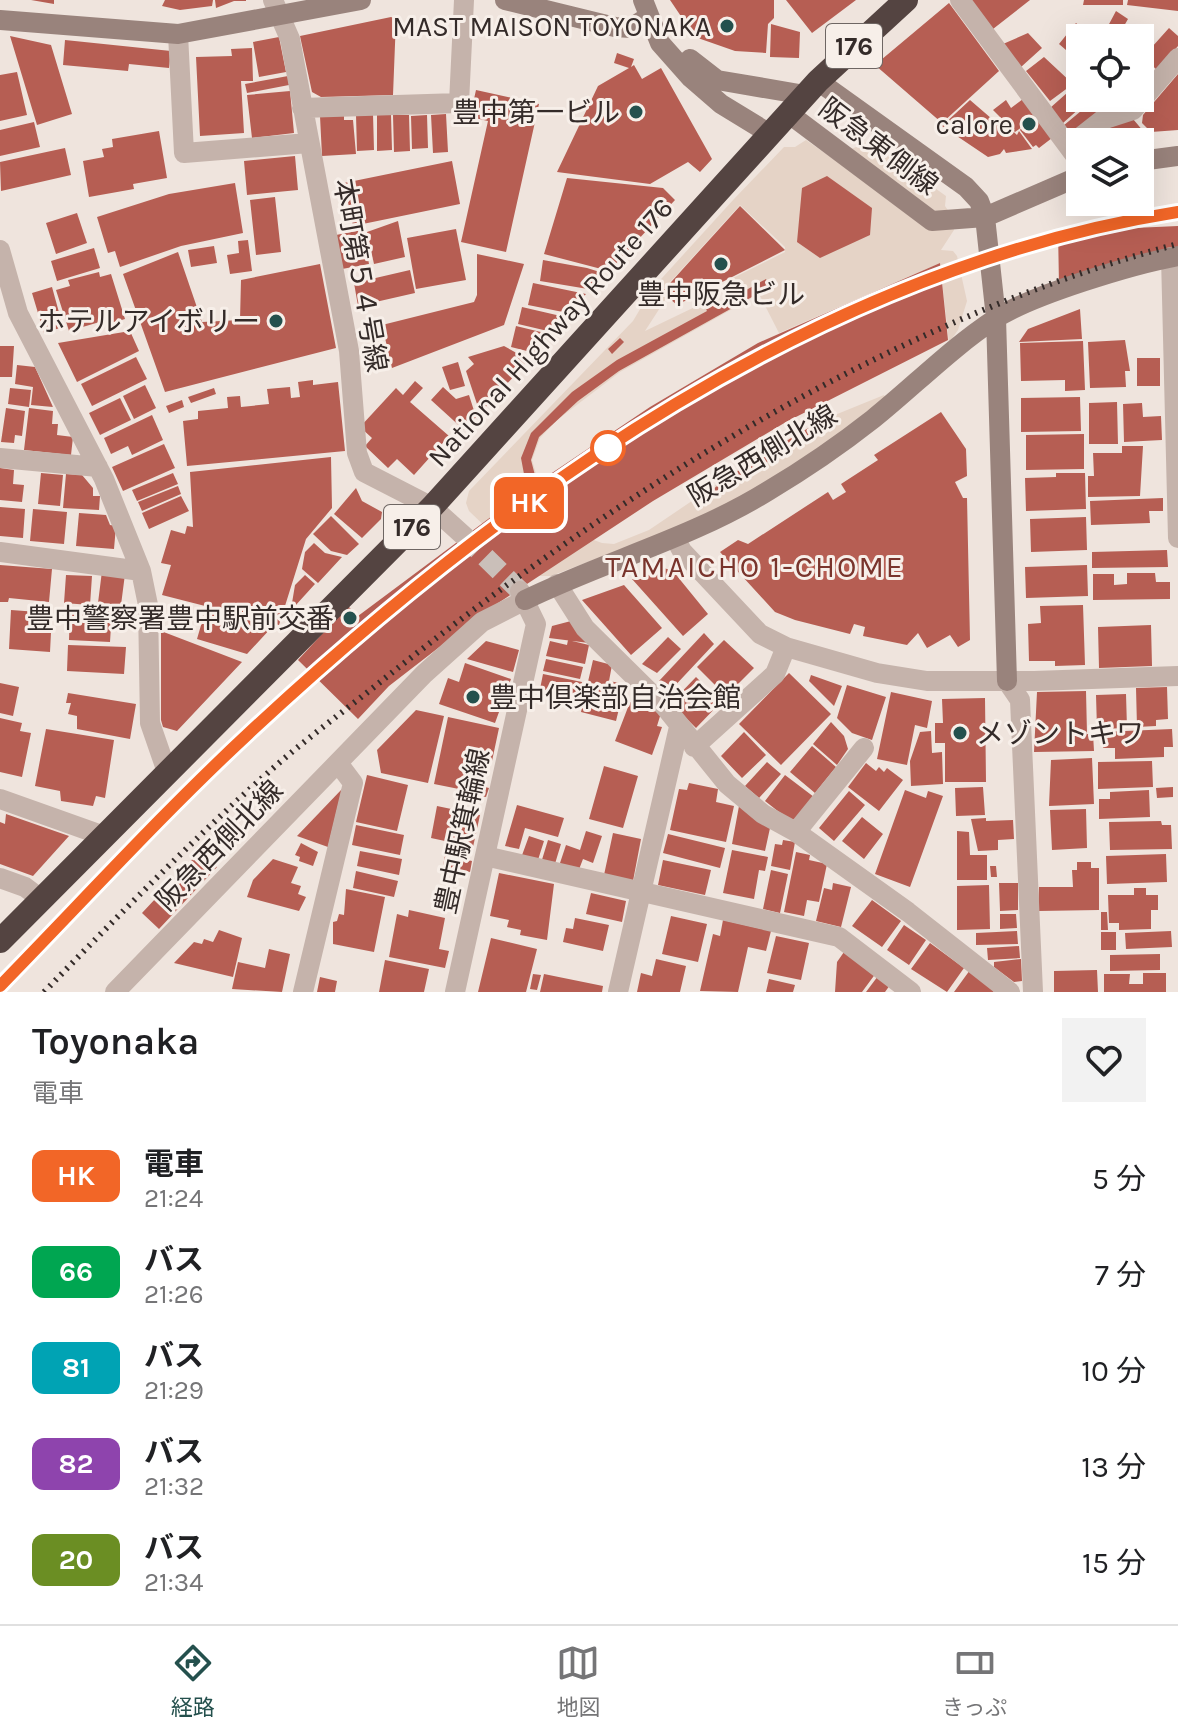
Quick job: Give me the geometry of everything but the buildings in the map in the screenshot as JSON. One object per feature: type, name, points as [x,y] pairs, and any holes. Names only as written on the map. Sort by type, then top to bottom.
[{"type":"highway","name":"National Highway Route 176","points":[[0,941],[432,507],[788,113],[906,0]]},
{"type":"street","points":[[0,20],[178,34],[277,7],[361,0]]},
{"type":"street","points":[[302,108],[459,103],[464,0]]},
{"type":"street","points":[[505,0],[615,27],[631,28],[646,8]]},
{"type":"street","points":[[960,0],[1066,143]]},
{"type":"street","name":"本町第５４号線","points":[[277,7],[290,39],[349,351],[357,453],[364,472],[432,507]]},
{"type":"street","points":[[646,8],[707,76],[732,85],[812,88]]},
{"type":"street","points":[[646,8],[660,43],[691,78],[721,104],[770,134]]},
{"type":"street","points":[[178,34],[184,153],[309,143]]},
{"type":"street","points":[[1095,128],[1102,120],[1133,110],[1178,58]]},
{"type":"street","name":"阪急東側線","points":[[812,88],[966,187],[979,201],[985,217]]},
{"type":"street","name":"阪急東側線","points":[[788,113],[932,221],[985,217],[1066,182]]},
{"type":"street","points":[[1154,159],[1178,156]]},
{"type":"street","points":[[985,217],[996,318],[1007,681],[1020,700],[1033,992]]},
{"type":"street","points":[[0,250],[18,313],[98,467],[141,571],[148,605],[150,723],[167,772]]},
{"type":"street","points":[[1174,256],[1178,538]]},
{"type":"street","name":"阪急西側北線","points":[[115,992],[424,674],[482,622],[523,596],[721,519],[815,462],[996,318],[1098,278],[1174,256]]},
{"type":"street","points":[[0,458],[98,467]]},
{"type":"street","points":[[432,507],[464,536]]},
{"type":"street","points":[[675,538],[760,634],[786,647],[877,673],[927,681],[1178,676]]},
{"type":"street","points":[[0,552],[141,571]]},
{"type":"street","points":[[557,584],[585,628],[665,707],[694,747],[727,784],[763,814],[796,832],[908,912],[1010,992]]},
{"type":"street","name":"豊中駅箕輪線","points":[[455,992],[536,624],[523,596]]},
{"type":"street","points":[[694,747],[775,674],[786,647]]},
{"type":"street","points":[[618,992],[639,890],[679,727]]},
{"type":"street","points":[[796,832],[864,748]]},
{"type":"street","points":[[303,992],[353,783],[338,763]]},
{"type":"street","points":[[0,799],[104,836]]},
{"type":"street","points":[[485,856],[839,937],[911,992]]},
{"type":"street","points":[[0,878],[25,887],[41,899]]},
{"type":"shaded area","points":[[806,140],[832,158],[869,141],[946,196],[945,206],[952,216],[954,230],[941,250],[953,251],[957,256],[967,301],[958,330],[949,343],[940,263],[779,333],[759,294],[620,372],[557,420],[540,438],[532,460],[539,484],[591,539],[602,543],[614,544],[649,530],[751,461],[820,421],[884,395],[887,400],[760,489],[672,530],[551,576],[537,576],[469,511],[466,503],[469,491],[633,321],[652,289],[734,199],[784,147],[795,147]],"holes":[[[740,205],[785,247],[785,252],[729,280],[736,294],[715,305],[709,293],[697,299],[699,305],[645,331],[667,297],[662,291]]]},
{"type":"tunnel","points":[[464,536],[520,591]]},
{"type":"railway","points":[[0,985],[216,764],[347,644],[452,558],[562,478],[676,404],[795,338],[919,284],[1046,241],[1178,212]]},
{"type":"railway","points":[[44,992],[184,851],[299,746],[473,610],[661,480],[759,421],[861,366],[964,318],[1070,277],[1178,244]]},
{"type":"train","name":"HK","points":[[0,986],[245,736],[307,680],[428,577],[567,475],[656,417],[743,367],[802,336],[923,282],[1050,240],[1178,212]]},
{"type":"place","name":"MAST MAISON TOYONAKA","points":[[727,26]]},
{"type":"place","name":"豊中第一ビル","points":[[636,112]]},
{"type":"place","name":"calore","points":[[1029,124]]},
{"type":"place","name":"豊中阪急ビル","points":[[721,264]]},
{"type":"place","name":"ホテルアイボリー","points":[[276,321]]},
{"type":"place","name":"豊中警察署豊中駅前交番","points":[[350,618]]},
{"type":"place","name":"豊中倶楽部自治会館","points":[[473,697]]},
{"type":"place","name":"メゾントキワ","points":[[960,733]]},
{"type":"district","name":"TAMAICHO 1-CHOME","points":[[755,567]]}]
